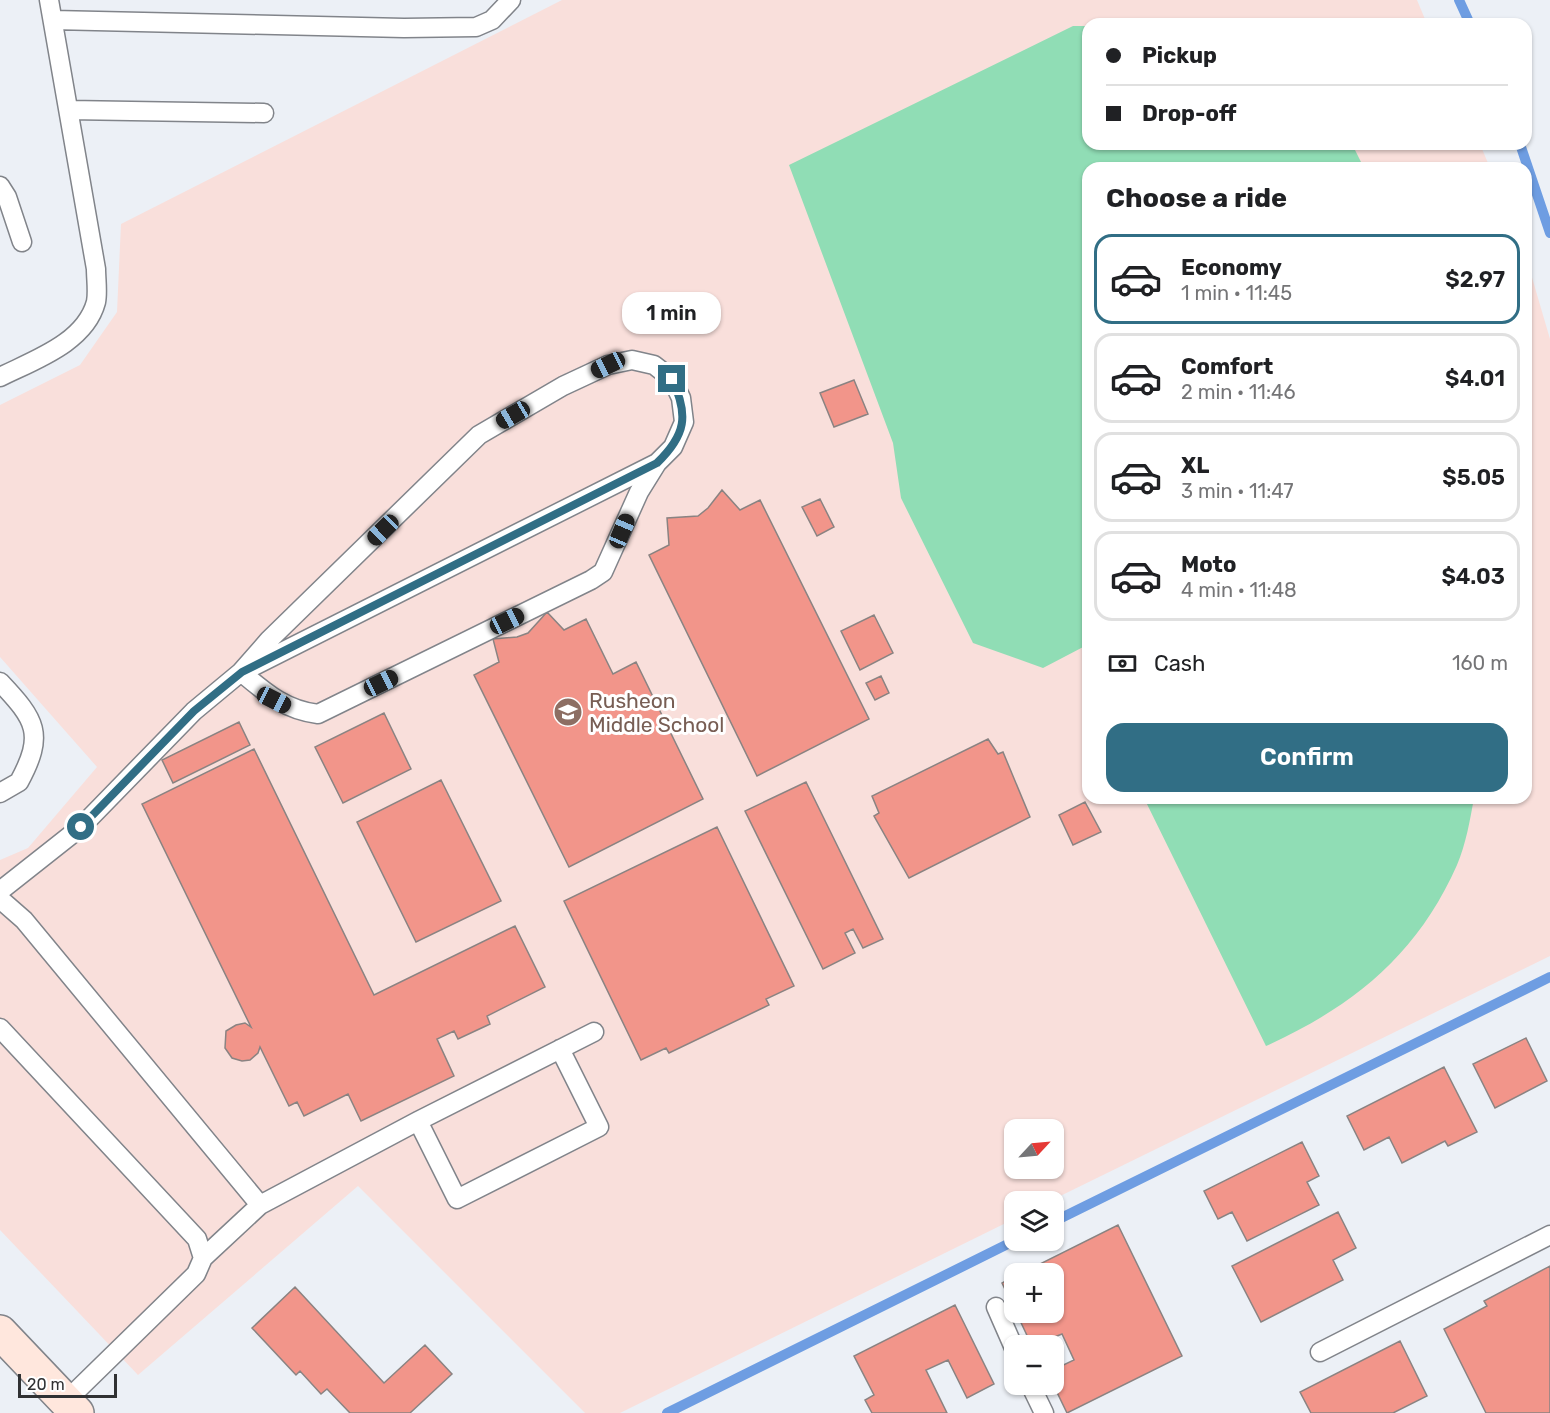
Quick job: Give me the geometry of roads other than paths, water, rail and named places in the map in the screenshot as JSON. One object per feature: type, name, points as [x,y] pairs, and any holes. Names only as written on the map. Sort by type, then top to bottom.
[{"type":"main road","points":[[0,1332],[71,1407]]},
{"type":"lane","points":[[0,377],[63,344],[88,318],[96,301],[96,269],[49,0]]},
{"type":"lane","points":[[53,20],[392,28],[476,27],[492,20],[511,0]]},
{"type":"lane","points":[[69,110],[264,113]]},
{"type":"lane","points":[[0,186],[7,197],[22,242]]},
{"type":"lane","points":[[0,891],[81,827],[194,711],[242,672],[269,640],[479,435],[563,386],[608,365],[632,360],[654,365],[672,379],[681,398],[684,422],[673,447],[657,463],[639,492],[603,572],[591,580],[318,714],[297,711],[274,700],[242,672]]},
{"type":"lane","points":[[242,672],[657,463]]},
{"type":"lane","points":[[0,682],[22,706],[33,727],[36,741],[19,782],[0,793]]},
{"type":"lane","points":[[0,899],[38,937],[260,1205]]},
{"type":"lane","points":[[0,1028],[197,1239],[203,1258]]},
{"type":"lane","points":[[71,1407],[196,1274],[203,1258],[260,1205],[418,1121],[594,1032]]},
{"type":"lane","points":[[418,1121],[457,1199],[599,1126],[560,1049]]},
{"type":"lane","points":[[1320,1352],[1550,1235]]},
{"type":"lane","points":[[996,1306],[1008,1335]]},
{"type":"lane","points":[[1035,1395],[1044,1413]]},
{"type":"waterway","points":[[1459,0],[1467,18]]},
{"type":"waterway","points":[[1522,150],[1526,162]]},
{"type":"waterway","points":[[1532,180],[1550,233]]},
{"type":"waterway","points":[[1064,1217],[1550,977]]},
{"type":"waterway","points":[[667,1413],[1004,1246]]},
{"type":"place","name":"Rusheon Middle School","points":[[568,712]]}]
